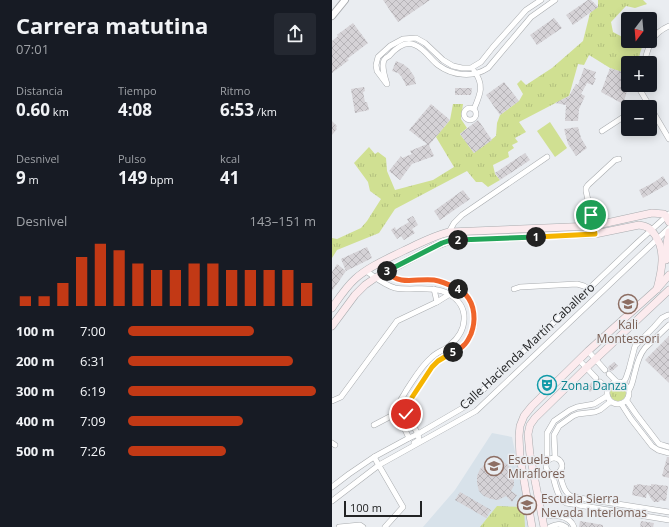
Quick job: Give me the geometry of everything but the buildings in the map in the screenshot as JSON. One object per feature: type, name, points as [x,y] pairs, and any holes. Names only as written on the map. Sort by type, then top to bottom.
[{"type":"main road","points":[[332,308],[346,288],[366,271],[439,234],[449,232],[506,229],[594,230],[652,213],[661,213],[668,217]]},
{"type":"main road","points":[[332,326],[355,295],[365,285],[375,278],[433,247],[451,240],[506,238],[639,225],[645,226],[651,230],[658,239],[662,253],[663,259],[661,274],[656,289]]},
{"type":"main road","points":[[506,229],[506,238]]},
{"type":"main road","points":[[532,527],[520,457],[519,436],[520,426],[524,416],[532,406],[588,351],[669,276],[666,270],[666,265],[669,232]]},
{"type":"main road","points":[[544,527],[530,455],[528,434],[530,425],[535,418],[595,359],[669,290]]},
{"type":"street","points":[[332,16],[345,0]]},
{"type":"street","points":[[541,0],[526,10],[481,62],[471,68],[453,66],[443,60],[425,42],[416,38],[403,39],[390,46],[378,57],[376,65],[377,71],[387,84],[383,69],[384,60],[394,50],[405,43],[414,44],[438,65],[451,72],[462,75],[476,74],[488,68],[531,17],[554,0]]},
{"type":"street","points":[[646,56],[649,44],[654,36],[669,26]]},
{"type":"street","points":[[471,68],[480,80],[481,86],[479,97],[474,109]]},
{"type":"street","points":[[602,131],[621,119]]},
{"type":"street","points":[[657,119],[669,139]]},
{"type":"street","points":[[449,232],[454,223],[462,215],[547,157]]},
{"type":"street","points":[[594,230],[586,188],[615,160],[619,159]]},
{"type":"street","name":"Calle Hacienda Martín Caballero","points":[[332,487],[374,457],[418,434],[466,406],[651,230],[668,217]]},
{"type":"street","name":"Calle Hacienda Martín Caballero","points":[[332,501],[379,465],[476,411],[669,228]]},
{"type":"street","points":[[378,264],[390,276],[396,279],[405,281],[434,280],[458,288],[466,295],[470,302],[475,319],[470,337],[464,345],[438,361],[432,367],[407,405],[406,414],[418,434],[419,440],[401,454]]},
{"type":"street","points":[[366,271],[383,283],[394,287],[405,289],[434,289],[449,294],[461,304],[464,314],[464,323],[460,335],[450,346],[432,356],[418,372],[399,403],[396,414],[409,438]]},
{"type":"street","points":[[412,280],[412,289]]},
{"type":"street","points":[[405,281],[405,289]]},
{"type":"street","points":[[514,289],[577,284],[589,289]]},
{"type":"street","points":[[332,401],[341,397],[397,321],[437,302],[458,288]]},
{"type":"street","points":[[434,289],[437,302]]},
{"type":"street","points":[[588,351],[607,372],[620,382],[627,386],[630,396],[622,405],[616,405],[610,402],[607,396],[608,388],[611,384],[620,382],[627,374],[635,346],[662,318],[669,314]]},
{"type":"street","points":[[629,390],[632,385],[641,352],[669,325]]},
{"type":"street","points":[[579,360],[608,388]]},
{"type":"street","points":[[607,396],[594,404],[577,407],[570,410],[554,421],[547,433],[546,467],[552,474],[560,497],[562,501],[566,503],[669,520]]},
{"type":"street","points":[[627,401],[659,444],[669,447]]},
{"type":"street","points":[[555,457],[554,435],[559,426],[573,416],[595,412],[610,402]]},
{"type":"street","points":[[622,405],[652,446],[669,453]]},
{"type":"street","points":[[374,425],[396,414]]},
{"type":"street","points":[[374,457],[403,506],[385,527]]},
{"type":"street","points":[[547,463],[555,457]]},
{"type":"street","points":[[555,457],[560,459],[562,463],[560,472],[566,492],[572,497],[669,512]]},
{"type":"street","points":[[552,474],[560,472]]},
{"type":"street","points":[[542,516],[552,515],[563,517],[570,520],[574,527]]},
{"type":"street","points":[[550,527],[557,524],[566,527]]},
{"type":"street","points":[[339,527],[360,525],[363,527]]},
{"type":"shaded area","name":"Escuela Miraflores","points":[[492,433],[512,437],[529,527],[423,527],[455,490]]},
{"type":"green space","points":[[598,0],[643,0],[647,4],[635,8],[626,6],[611,22],[613,32],[621,36],[621,48],[642,48],[639,56],[621,56],[621,72],[610,68],[589,55],[584,65],[578,64],[569,96],[519,122],[526,132],[515,138],[518,142],[512,145],[514,148],[508,152],[509,157],[493,165],[495,174],[500,180],[488,187],[482,182],[476,182],[467,171],[395,209],[379,233],[337,250],[332,258],[332,238],[337,239],[361,228],[381,199],[370,191],[368,182],[354,163],[369,147],[375,154],[378,152],[386,158],[387,171],[395,190],[433,180],[454,167],[436,137],[450,120],[453,104],[463,104],[461,119],[467,128],[460,134],[474,153],[496,136],[497,123],[500,115],[519,101],[523,94],[517,84],[521,80],[526,85],[552,68],[583,41],[590,13],[598,7]]},
{"type":"green space","points":[[550,122],[567,148],[555,157],[537,131]]},
{"type":"green space","points":[[618,385],[625,390],[626,393],[621,400],[618,401],[611,396],[610,393],[615,386]]},
{"type":"green space","points":[[497,506],[524,507],[525,527],[480,527]]},
{"type":"place","name":"Kali Montessori","points":[[628,304]]},
{"type":"place","name":"Zona Danza","points":[[547,385]]},
{"type":"place","name":"Escuela Miraflores","points":[[494,466]]},
{"type":"place","name":"Escuela Sierra Nevada Interlomas","points":[[527,505]]},
{"type":"route","points":[[406,414],[407,405],[432,367],[438,361],[464,345],[470,337],[475,319],[470,302],[466,295],[458,288],[434,280],[405,281],[396,279],[386,272],[433,247],[451,240],[595,234],[591,215]]}]
